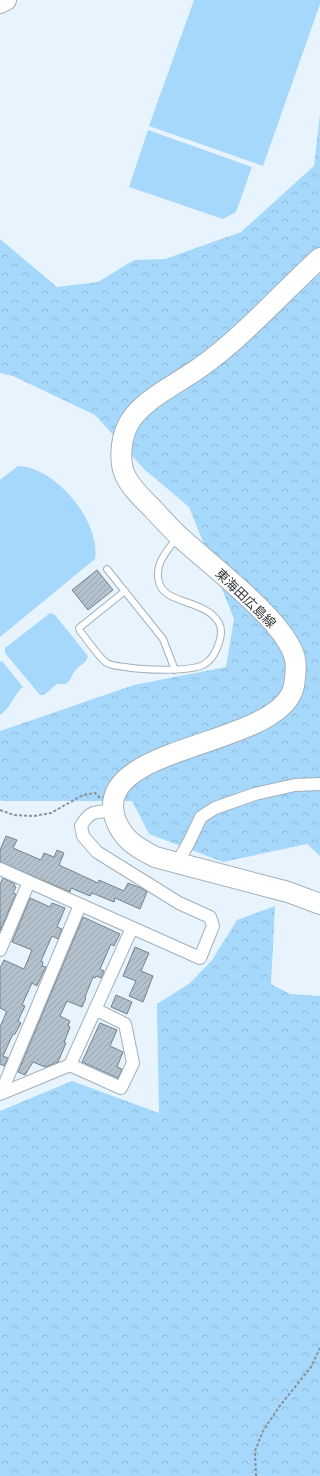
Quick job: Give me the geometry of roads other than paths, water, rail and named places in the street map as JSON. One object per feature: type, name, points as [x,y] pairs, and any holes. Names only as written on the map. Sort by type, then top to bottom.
[{"type":"main road","points":[[0,3],[6,0]]},
{"type":"main road","name":"東海田広島線","points":[[113,811],[114,800],[118,789],[125,779],[137,770],[154,761],[258,722],[282,707],[292,692],[296,675],[295,658],[289,644],[276,626],[254,602],[179,536],[139,494],[125,474],[122,457],[123,443],[127,426],[136,414],[166,389],[197,371],[225,349],[320,258]]},
{"type":"main road","points":[[113,811],[117,824],[124,836],[135,847],[155,856],[288,892],[320,904]]},
{"type":"street","points":[[177,863],[201,817],[215,808],[255,794],[295,785],[320,784]]},
{"type":"street","points":[[0,869],[200,958],[214,926],[210,917],[179,903],[97,852],[83,836],[81,826],[86,817],[93,812],[113,811]]},
{"type":"street","points":[[0,950],[29,882]]},
{"type":"street","points":[[0,1094],[80,905]]},
{"type":"street","points":[[0,1094],[70,1065],[132,928]]},
{"type":"street","points":[[70,1065],[121,1088],[133,1063],[125,1024],[95,1009]]},
{"type":"lane","points":[[125,591],[79,628],[106,663],[128,668],[175,670],[202,665],[211,659],[217,649],[220,638],[221,630],[219,622],[208,611],[171,597],[162,589],[158,582],[158,570],[161,559],[179,536]]},
{"type":"lane","points":[[107,569],[163,639],[175,670]]}]
